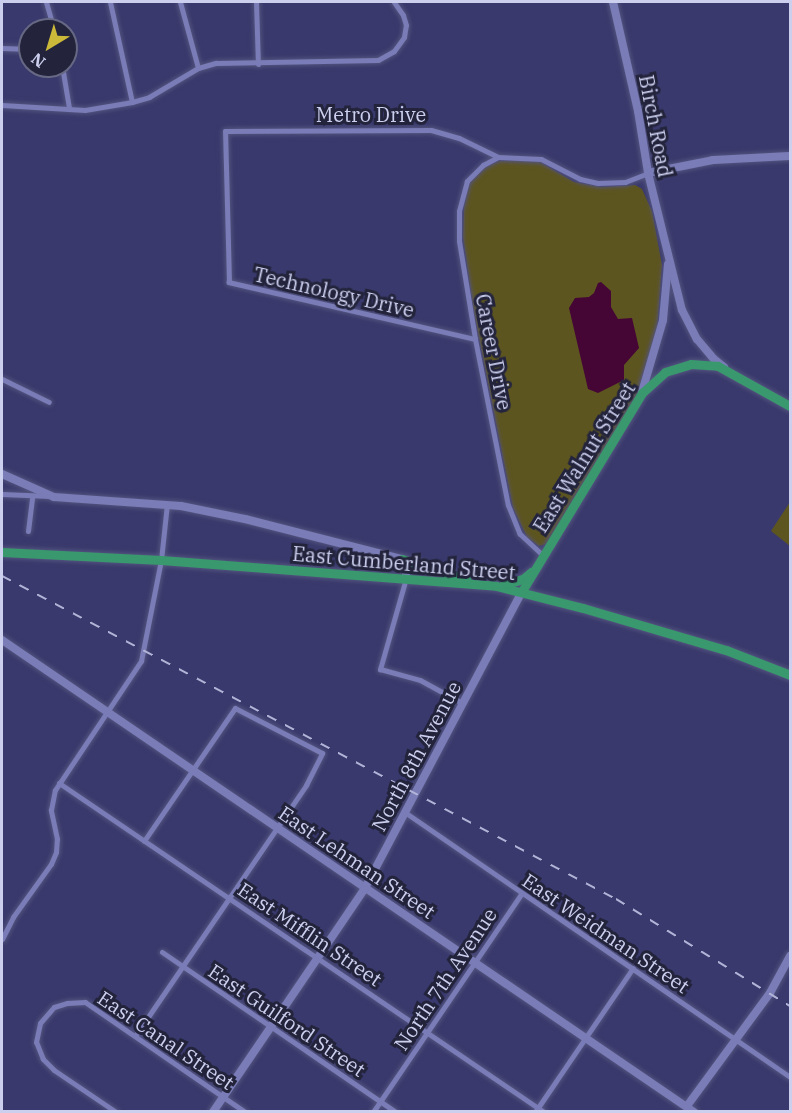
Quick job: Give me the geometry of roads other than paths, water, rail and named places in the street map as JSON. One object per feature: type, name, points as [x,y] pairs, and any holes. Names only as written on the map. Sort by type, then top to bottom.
[{"type":"highway","name":"East Walnut Street","points":[[522,591],[642,393],[665,372],[681,366],[704,363],[728,370],[790,406]]},
{"type":"highway","name":"East Cumberland Street","points":[[2,552],[161,560],[496,586],[522,591],[667,632],[790,673]]},
{"type":"highway","points":[[402,558],[484,585]]},
{"type":"highway","points":[[496,586],[523,579],[537,566]]},
{"type":"street","points":[[46,2],[51,18]]},
{"type":"street","points":[[110,2],[132,102]]},
{"type":"street","points":[[180,2],[198,68]]},
{"type":"street","points":[[256,2],[258,64]]},
{"type":"street","points":[[2,105],[85,110],[132,102],[148,97],[198,68],[216,63],[378,60],[386,57],[400,44],[406,25],[394,2]]},
{"type":"street","name":"Birch Road","points":[[613,2],[638,111],[648,173],[689,326],[714,359],[728,370]]},
{"type":"street","points":[[2,48],[18,49]]},
{"type":"street","points":[[64,78],[69,108]]},
{"type":"street","name":"Metro Drive","points":[[225,131],[431,129],[459,138],[498,157],[541,159],[580,179],[598,183],[625,182],[648,173],[713,160],[790,156]]},
{"type":"street","name":"Technology Drive","points":[[225,131],[229,282],[475,339]]},
{"type":"street","name":"Career Drive","points":[[498,157],[487,162],[471,175],[463,192],[459,211],[460,251],[508,505],[520,534],[544,556]]},
{"type":"street","name":"Birch Road","points":[[642,393],[663,320],[669,256]]},
{"type":"street","points":[[2,379],[49,402]]},
{"type":"street","points":[[2,474],[54,497]]},
{"type":"street","points":[[2,494],[167,504],[245,519],[402,558],[406,563],[406,578],[380,669],[420,680],[462,703]]},
{"type":"street","points":[[28,531],[32,496]]},
{"type":"street","points":[[2,939],[14,917],[51,864],[56,852],[57,839],[51,810],[52,797],[59,783],[141,661],[161,560],[167,504]]},
{"type":"street","name":"North 8th Avenue","points":[[213,1112],[365,888],[522,591]]},
{"type":"street","name":"East Lehman Street","points":[[2,640],[586,1037],[684,1109],[694,1112]]},
{"type":"street","points":[[135,1036],[306,784],[322,753],[235,708],[144,841]]},
{"type":"street","name":"East Mifflin Street","points":[[59,783],[428,1031],[536,1109],[544,1112]]},
{"type":"street","name":"East Weidman Street","points":[[406,813],[790,1077]]},
{"type":"street","name":"North 7th Avenue","points":[[373,1112],[521,894]]},
{"type":"street","name":"East Guilford Street","points":[[162,952],[180,967],[396,1112]]},
{"type":"street","points":[[684,1109],[770,993],[790,956]]},
{"type":"street","points":[[536,1109],[633,968]]},
{"type":"street","name":"East Canal Street","points":[[116,1112],[54,1070],[43,1059],[36,1042],[40,1023],[54,1007],[67,1003],[85,1002],[245,1112]]},
{"type":"railway","points":[[2,576],[616,899],[790,1006]]}]
